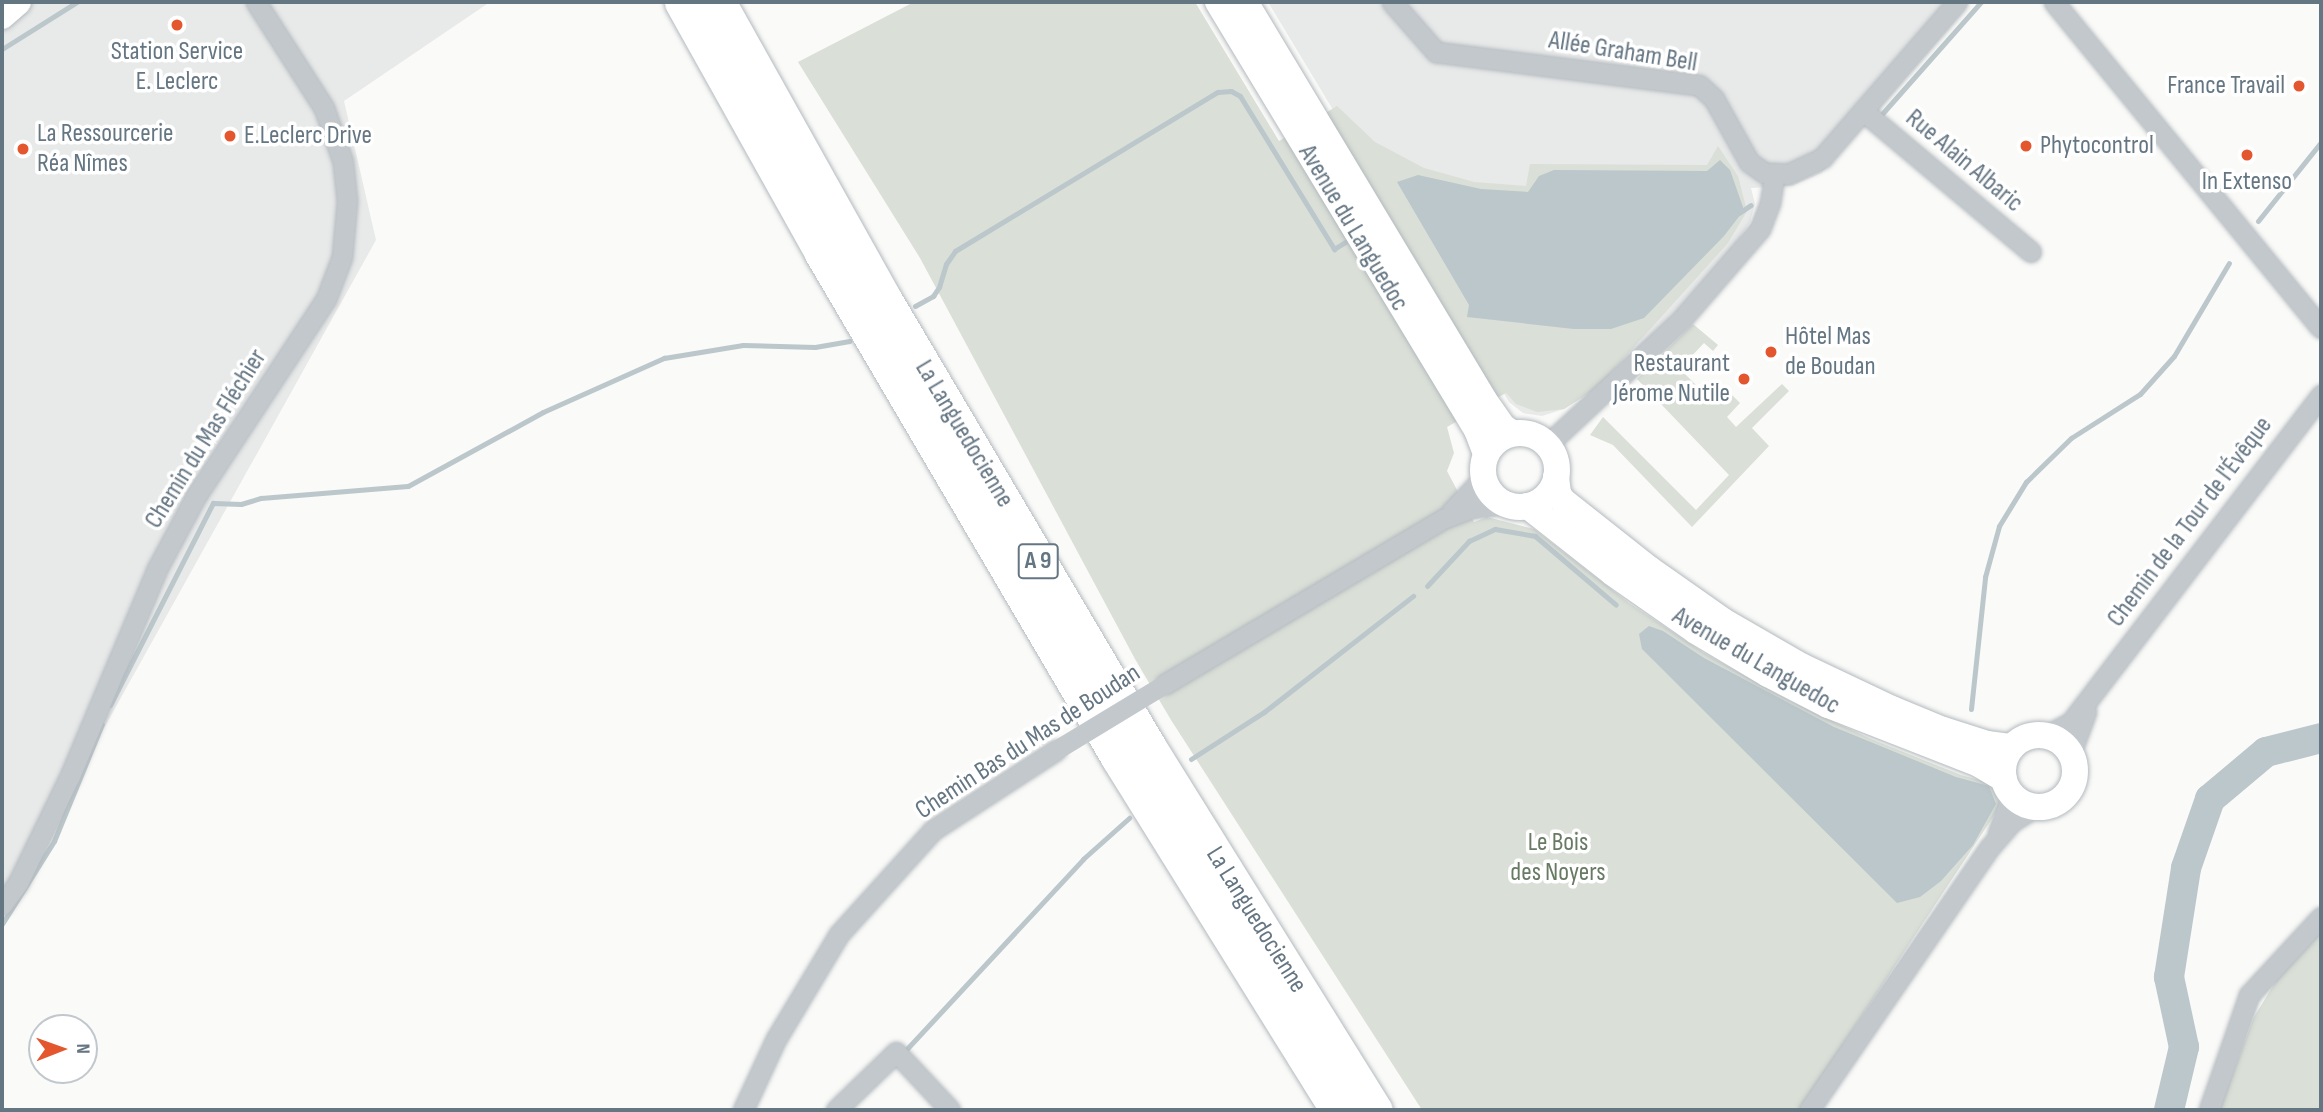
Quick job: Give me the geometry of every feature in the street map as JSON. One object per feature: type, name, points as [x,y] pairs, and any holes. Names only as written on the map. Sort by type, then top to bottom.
[{"type":"highway","name":"La Languedocienne","points":[[682,2],[822,253],[1118,757],[1338,1110]]},
{"type":"highway","name":"La Languedocienne","points":[[718,2],[884,299],[1148,747],[1376,1110]]},
{"type":"street","points":[[2,16],[18,2]]},
{"type":"street","name":"Chemin du Mas Fléchier","points":[[2,905],[18,883],[70,776],[157,569],[195,496],[326,299],[342,257],[346,201],[343,162],[324,108],[256,2]]},
{"type":"street","name":"Avenue du Languedoc","points":[[1218,2],[1477,430],[1485,466]]},
{"type":"street","name":"Avenue du Languedoc","points":[[1245,2],[1484,400],[1503,427],[1512,433]]},
{"type":"street","name":"Allée Graham Bell","points":[[1392,2],[1436,52],[1699,85],[1714,99],[1749,162],[1765,173],[1775,173]]},
{"type":"street","points":[[1547,444],[1682,319],[1760,229],[1770,203],[1775,173],[1788,174],[1822,158],[1956,2]]},
{"type":"street","points":[[2054,2],[2321,328]]},
{"type":"street","name":"Rue Alain Albaric","points":[[1863,111],[2031,252]]},
{"type":"street","name":"Chemin de la Tour de l'Évêque","points":[[2047,735],[2071,722],[2321,395]]},
{"type":"street","points":[[1512,433],[1533,435],[1547,444],[1555,459],[1556,477],[1548,495],[1516,505],[1490,492],[1485,466],[1501,437],[1512,433]]},
{"type":"street","name":"Chemin Bas du Mas de Boudan","points":[[1443,519],[1485,466]]},
{"type":"street","name":"Avenue du Languedoc","points":[[1556,477],[1558,494],[1563,501],[1648,569],[1723,621],[1801,666],[1892,709],[1986,744],[2012,747]]},
{"type":"street","name":"Avenue du Languedoc","points":[[1516,505],[1696,631],[1768,674],[1828,705],[1896,735],[1979,764],[2008,787]]},
{"type":"street","name":"Chemin Bas du Mas de Boudan","points":[[743,1110],[776,1039],[839,934],[933,831],[1056,750],[1443,519],[1471,509],[1516,505]]},
{"type":"street","name":"Chemin de la Tour de l'Évêque","points":[[2071,753],[2086,712],[2101,682]]},
{"type":"street","points":[[1809,1110],[1990,847],[2003,824],[2008,787],[2004,762],[2012,747],[2022,739],[2047,735],[2061,742],[2071,753],[2076,767],[2074,782],[2069,793],[2048,807],[2022,803],[2008,787]]},
{"type":"street","points":[[1990,847],[2013,821],[2035,807]]},
{"type":"street","points":[[2209,1110],[2249,995],[2321,916]]},
{"type":"street","points":[[836,1110],[896,1052],[950,1110]]},
{"type":"shaded area","points":[[2,2],[490,2],[344,101],[376,240],[2,911]]},
{"type":"shaded area","points":[[1268,2],[1952,2],[1822,173],[1792,186],[1751,188],[1755,204],[1750,222],[1734,246],[1674,318],[1594,390],[1564,409],[1542,416],[1523,413],[1509,402]]},
{"type":"shaded area","points":[[1720,160],[1730,170],[1744,210],[1724,236],[1644,318],[1611,329],[1574,329],[1467,317],[1469,305],[1397,182],[1418,175],[1481,189],[1528,192],[1539,176],[1554,170],[1707,171]]},
{"type":"shaded area","points":[[1649,626],[1663,631],[1704,658],[1834,727],[1956,777],[1989,786],[1996,804],[1973,845],[1941,881],[1920,897],[1897,903],[1642,649],[1639,634]]},
{"type":"green space","name":"Le Bois des Noyers","points":[[914,2],[1195,2],[1279,141],[1337,106],[1375,142],[1424,168],[1474,182],[1526,186],[1530,164],[1707,165],[1718,146],[1738,176],[1747,211],[1728,243],[1598,387],[1564,409],[1537,412],[1516,404],[1506,393],[1447,427],[1454,453],[1447,471],[1474,522],[1487,517],[1534,529],[1629,603],[1704,653],[1790,701],[1871,739],[1961,775],[1990,783],[2000,804],[1993,817],[1800,1110],[1422,1110],[1171,720],[1135,659],[920,258],[798,62]]},
{"type":"green space","points":[[1693,324],[1718,345],[1713,351],[1704,343],[1685,363],[1684,373],[1711,400],[1724,387],[1740,403],[1727,417],[1736,427],[1782,384],[1789,391],[1752,428],[1769,446],[1692,527],[1613,445],[1590,435],[1603,417],[1696,510],[1729,475],[1637,379]]},
{"type":"green space","points":[[2321,928],[2321,1110],[2219,1110],[2254,1017],[2292,955]]},
{"type":"waterway","points":[[2,49],[77,2]]},
{"type":"waterway","points":[[1881,115],[1981,2]]},
{"type":"waterway","points":[[915,306],[933,296],[939,287],[946,264],[955,251],[1218,92],[1231,91],[1240,96],[1334,249],[1345,242]]},
{"type":"waterway","points":[[2258,221],[2321,142]]},
{"type":"waterway","points":[[1739,213],[1751,205]]},
{"type":"waterway","points":[[1971,709],[1985,577],[1999,526],[2026,482],[2071,438],[2140,394],[2174,356],[2229,263]]},
{"type":"waterway","points":[[110,705],[213,503],[241,504],[261,498],[408,486],[543,412],[664,358],[743,345],[815,347],[849,341]]},
{"type":"waterway","points":[[1427,586],[1469,541],[1495,529],[1535,536],[1616,605]]},
{"type":"waterway","points":[[1191,759],[1264,712],[1413,596]]},
{"type":"waterway","points":[[2,924],[54,841],[102,724]]},
{"type":"waterway","points":[[2169,1110],[2184,1047],[2169,977],[2186,868],[2210,799],[2266,752],[2321,738]]},
{"type":"waterway","points":[[903,1053],[1083,859],[1129,818]]},
{"type":"place","name":"Station Service E. Leclerc","points":[[177,25]]},
{"type":"place","name":"France Travail","points":[[2299,86]]},
{"type":"place","name":"E.Leclerc Drive","points":[[230,136]]},
{"type":"place","name":"Phytocontrol","points":[[2026,146]]},
{"type":"place","name":"La Ressourcerie Réa Nîmes","points":[[23,149]]},
{"type":"place","name":"In Extenso","points":[[2247,155]]},
{"type":"place","name":"Hôtel Mas de Boudan","points":[[1771,352]]},
{"type":"place","name":"Restaurant Jérome Nutile","points":[[1744,379]]}]
